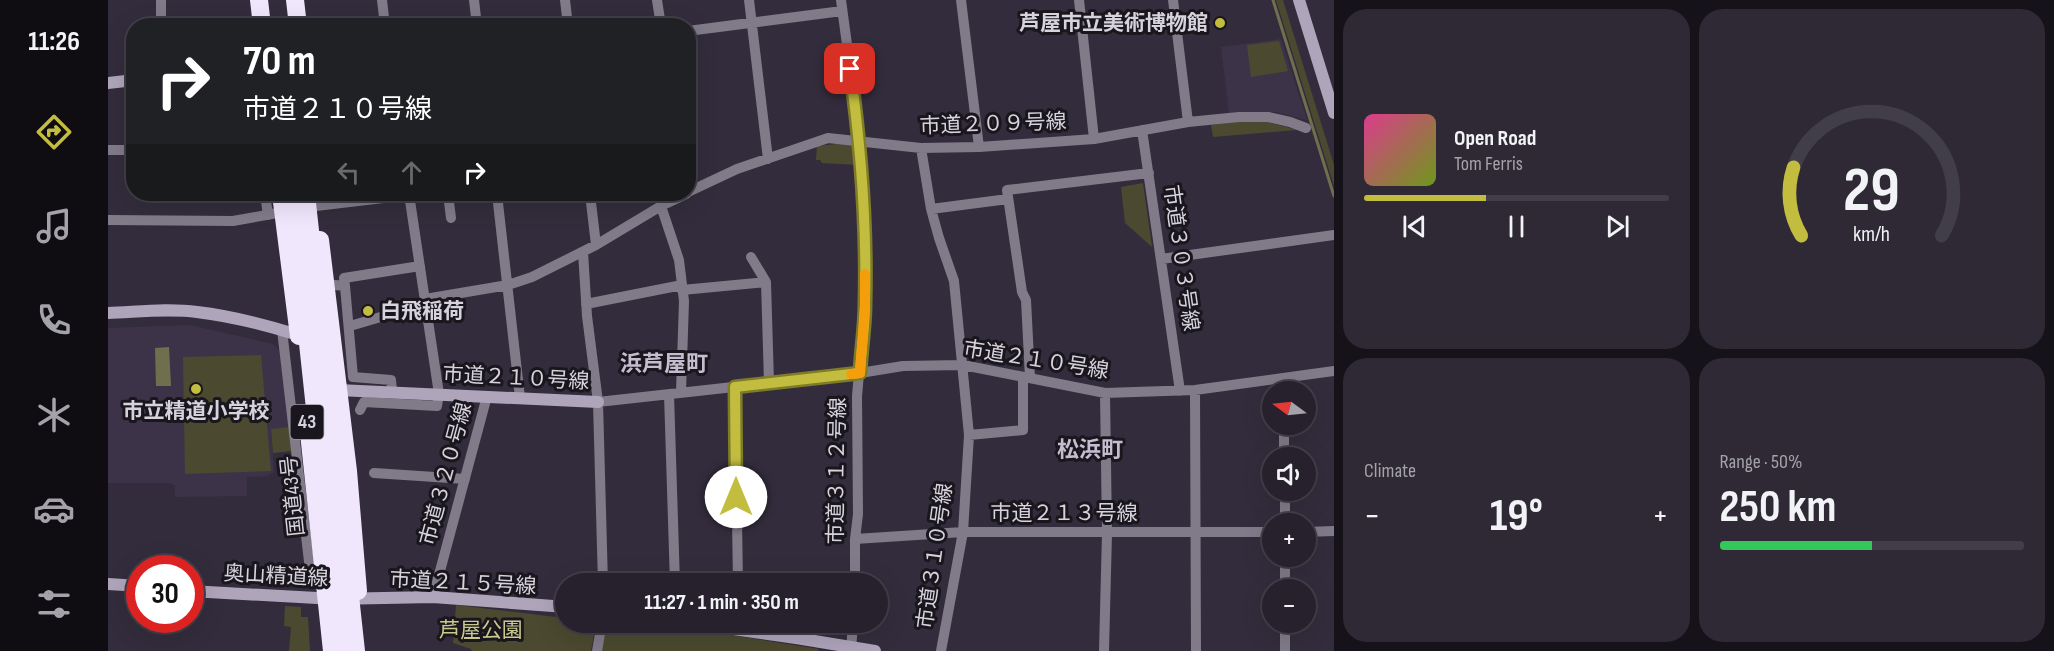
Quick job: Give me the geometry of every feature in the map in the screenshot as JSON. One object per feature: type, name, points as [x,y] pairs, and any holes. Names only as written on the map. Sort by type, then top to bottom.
[{"type":"highway","points":[[259,0],[261,18]]},
{"type":"highway","points":[[269,0],[271,18]]},
{"type":"highway","points":[[284,0],[286,18]]},
{"type":"highway","points":[[295,0],[297,18]]},
{"type":"highway","name":"国道43号","points":[[279,201],[276,213],[332,651]]},
{"type":"highway","points":[[293,201],[341,651]]},
{"type":"highway","points":[[312,201],[356,651]]},
{"type":"highway","name":"43","points":[[312,201],[348,471],[364,651]]},
{"type":"street","points":[[161,0],[161,18]]},
{"type":"street","points":[[382,0],[385,18]]},
{"type":"street","points":[[474,0],[476,18]]},
{"type":"street","points":[[565,0],[567,18]]},
{"type":"street","points":[[657,0],[660,18]]},
{"type":"street","points":[[749,0],[768,159]]},
{"type":"street","points":[[962,0],[979,147]]},
{"type":"street","points":[[1079,0],[1094,139]]},
{"type":"street","points":[[1173,0],[1188,122]]},
{"type":"street","points":[[1299,0],[1330,82],[1334,113]]},
{"type":"street","points":[[696,31],[842,6]]},
{"type":"street","name":"市道３１２号線","points":[[842,6],[860,141],[865,216],[865,305],[857,396],[858,502],[855,573]]},
{"type":"street","points":[[108,83],[126,81]]},
{"type":"street","name":"市道２０９号線","points":[[696,188],[737,169],[828,138],[921,148],[979,147],[1094,139],[1188,122],[1239,117],[1268,117],[1306,128]]},
{"type":"street","name":"市道３０３号線","points":[[1142,130],[1180,391]]},
{"type":"street","name":"市道３１０号線","points":[[921,148],[931,209],[954,281],[969,435],[963,532],[941,651]]},
{"type":"street","points":[[108,150],[126,150]]},
{"type":"street","points":[[969,435],[1023,430],[1027,378],[1026,300],[1022,292],[1007,190],[1149,173]]},
{"type":"street","points":[[931,209],[1008,199]]},
{"type":"street","points":[[108,220],[233,221],[276,213],[270,201]]},
{"type":"street","points":[[360,410],[364,402],[437,406],[439,394],[413,201]]},
{"type":"street","points":[[449,201],[451,218]]},
{"type":"street","points":[[498,201],[520,398]]},
{"type":"street","points":[[591,201],[596,245]]},
{"type":"street","name":"市道２０９号線","points":[[350,326],[418,306],[430,298],[508,285],[532,277],[596,245],[671,201]]},
{"type":"street","points":[[661,206],[679,260],[682,288],[684,333],[681,393]]},
{"type":"street","points":[[1161,259],[1334,235]]},
{"type":"street","points":[[583,252],[586,304],[598,402],[603,573]]},
{"type":"street","points":[[751,256],[766,282],[769,383]]},
{"type":"street","points":[[392,392],[391,380],[353,377],[344,278],[420,266]]},
{"type":"street","points":[[586,304],[682,288],[766,282]]},
{"type":"street","points":[[325,284],[345,286]]},
{"type":"street","points":[[108,313],[171,310],[198,312],[290,332]]},
{"type":"street","name":"市道２１０号線","points":[[338,390],[598,402],[860,373],[903,366],[963,365],[1106,393],[1195,390],[1334,371]]},
{"type":"street","points":[[735,387],[738,573]]},
{"type":"street","points":[[1195,390],[1196,651]]},
{"type":"street","points":[[1104,651],[1107,533],[1106,393]]},
{"type":"street","points":[[669,394],[675,573]]},
{"type":"street","name":"市道３２０号線","points":[[433,597],[487,396]]},
{"type":"street","points":[[374,473],[465,479]]},
{"type":"street","points":[[1316,532],[1334,531]]},
{"type":"street","name":"市道２１３号線","points":[[855,539],[963,532],[1262,532]]},
{"type":"street","points":[[108,584],[126,585]]},
{"type":"street","name":"奥山精道線","points":[[204,592],[359,600]]},
{"type":"street","name":"市道２１５号線","points":[[359,600],[433,597],[555,606]]},
{"type":"street","points":[[597,651],[600,633]]},
{"type":"street","points":[[770,633],[851,649],[875,651]]},
{"type":"street","points":[[851,649],[852,633]]},
{"type":"street","points":[[1285,633],[1285,651]]},
{"type":"shaded area","points":[[1281,39],[1307,120],[1276,112],[1229,113],[1221,47]]},
{"type":"shaded area","name":"市立精道小学校","points":[[190,325],[273,344],[279,350],[289,427],[271,430],[274,472],[267,476],[247,477],[247,496],[175,497],[175,486],[170,483],[108,483],[108,328]]},
{"type":"shaded area","points":[[169,347],[171,386],[156,386],[155,348]]},
{"type":"green space","points":[[1276,0],[1283,0],[1334,165],[1334,186]]},
{"type":"green space","points":[[1279,41],[1288,71],[1251,77],[1247,45]]},
{"type":"green space","points":[[1254,120],[1297,130],[1213,137],[1211,125]]},
{"type":"green space","points":[[854,142],[859,165],[822,163],[816,160],[817,146]]},
{"type":"green space","points":[[1143,183],[1152,247],[1125,223],[1121,187]]},
{"type":"green space","points":[[261,355],[271,471],[185,474],[183,357]]},
{"type":"green space","points":[[289,427],[292,451],[273,453],[271,429]]},
{"type":"green space","name":"芦屋公園","points":[[456,605],[555,617],[555,633],[594,633],[591,651],[472,651],[453,643]]},
{"type":"green space","points":[[285,606],[301,607],[301,617],[308,617],[310,651],[289,651],[291,627],[284,626]]},
{"type":"green space","points":[[604,633],[718,633],[819,649],[818,651],[601,651]]},
{"type":"waterway","points":[[1273,0],[1334,196]]},
{"type":"slow traffic","points":[[851,374],[860,373],[865,274]]},
{"type":"place","name":"芦屋市立美術博物館","points":[[1220,23]]},
{"type":"place","name":"白飛稲荷","points":[[368,311]]},
{"type":"place","name":"市立精道小学校","points":[[196,389]]},
{"type":"district","name":"浜芦屋町","points":[[664,364]]},
{"type":"district","name":"松浜町","points":[[1090,450]]},
{"type":"route","points":[[736,497],[735,387],[860,373],[865,305],[865,216],[860,141],[850,69]]}]
